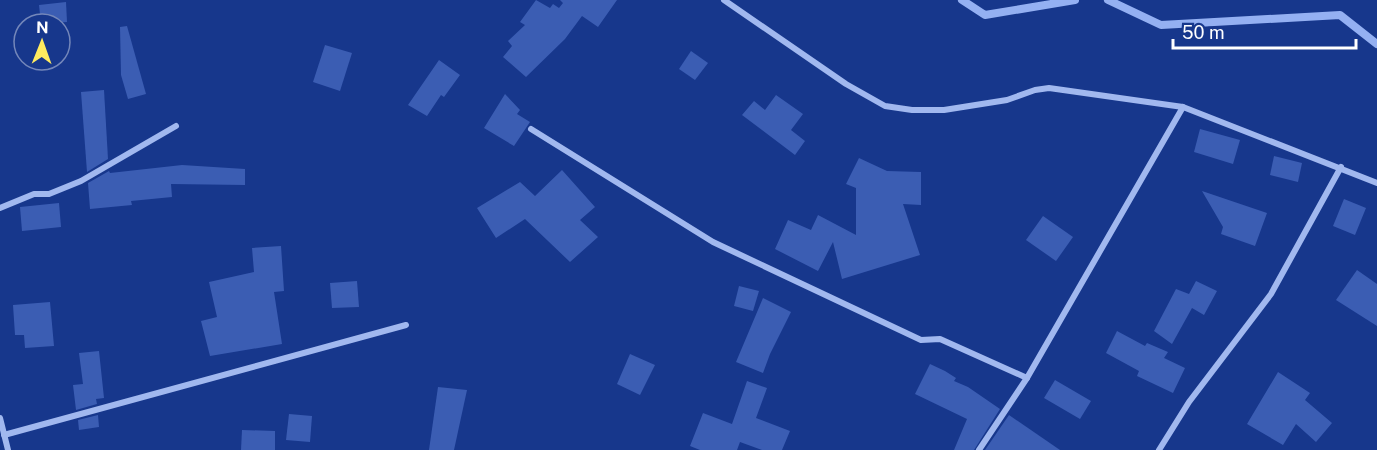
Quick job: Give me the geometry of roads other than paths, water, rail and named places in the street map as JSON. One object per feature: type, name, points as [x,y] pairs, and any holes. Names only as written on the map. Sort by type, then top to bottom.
[{"type":"street","points":[[724,0],[846,84],[885,106],[944,110],[1007,100],[1035,90],[1049,88],[1184,107],[1377,183]]},
{"type":"street","points":[[979,450],[1027,378],[1184,107]]},
{"type":"street","points":[[0,208],[34,194],[49,194],[81,181],[176,126]]},
{"type":"street","points":[[531,129],[713,242],[921,340],[940,339],[1027,378]]},
{"type":"street","points":[[1159,450],[1189,402],[1271,294],[1341,167]]},
{"type":"street","points":[[4,435],[406,325]]},
{"type":"street","points":[[0,418],[8,450]]},
{"type":"waterway","points":[[962,0],[985,15],[1075,0]]},
{"type":"waterway","points":[[1108,0],[1161,25],[1340,15],[1377,44]]}]
